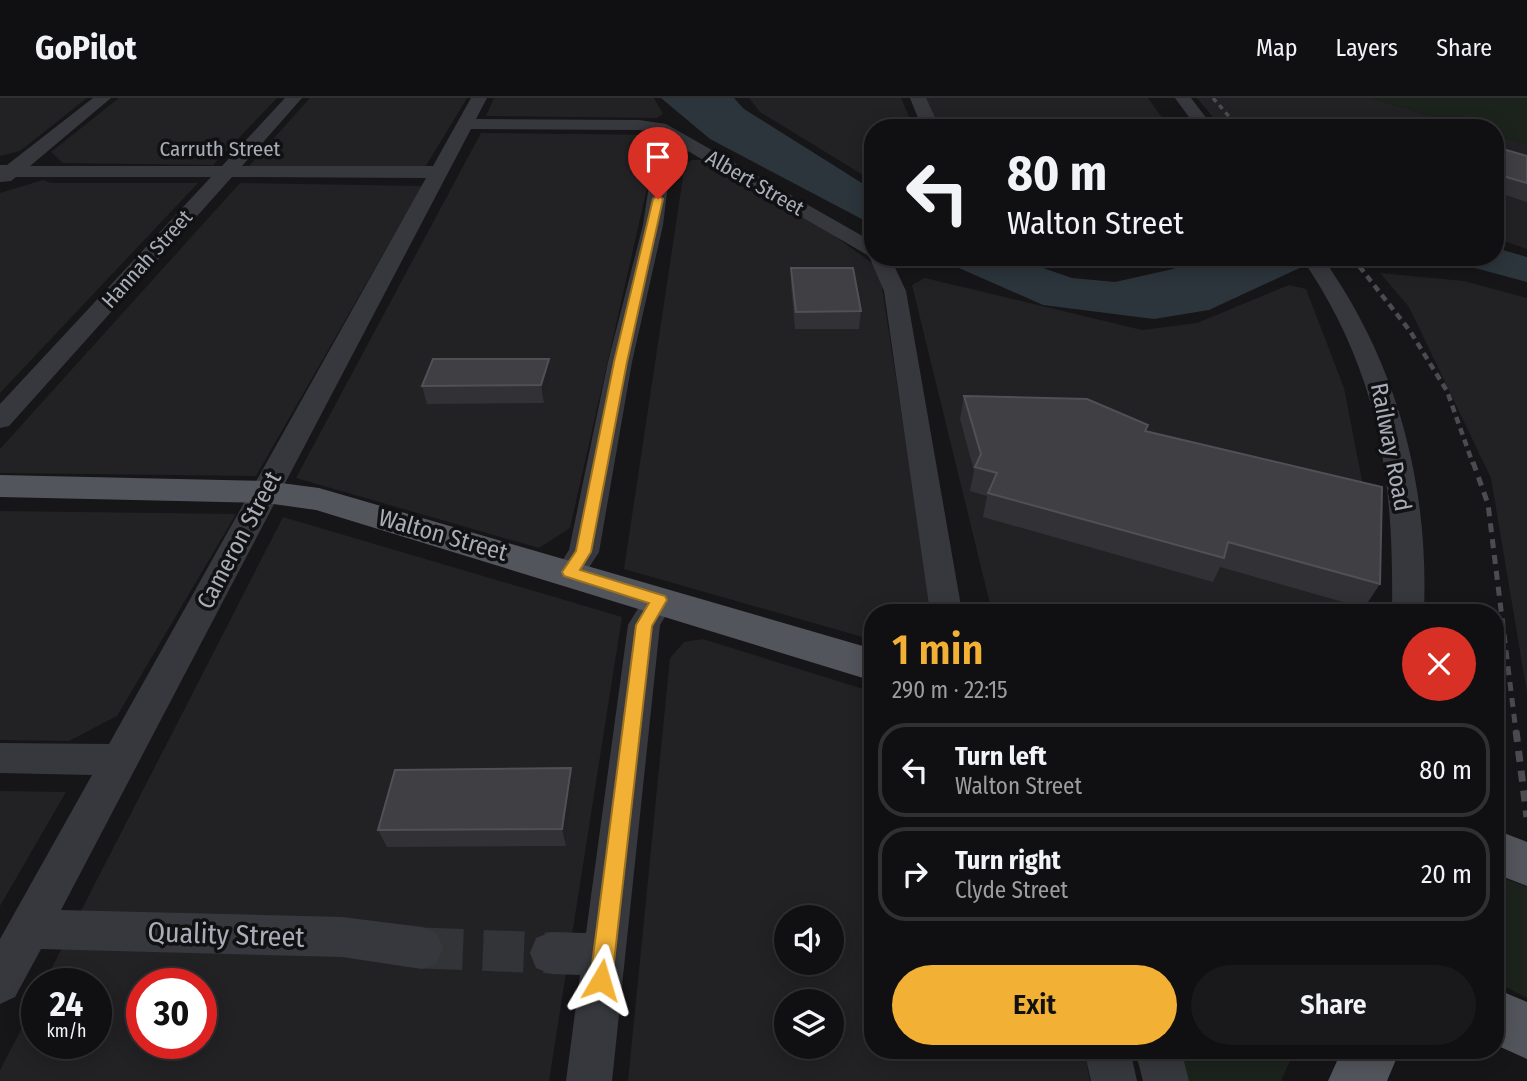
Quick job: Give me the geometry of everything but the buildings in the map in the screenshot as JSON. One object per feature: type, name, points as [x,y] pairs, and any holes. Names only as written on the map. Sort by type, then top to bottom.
[{"type":"main road","name":"Walton Street","points":[[0,486],[266,492],[319,499],[570,572],[864,662]]},
{"type":"main road","points":[[1504,855],[1527,864]]},
{"type":"main road","points":[[1504,1020],[1527,1031]]},
{"type":"main road","points":[[1357,1081],[1368,1059]]},
{"type":"street","points":[[4,174],[103,98]]},
{"type":"street","name":"Hannah Street","points":[[0,420],[293,98]]},
{"type":"street","name":"Cameron Street","points":[[0,982],[479,98]]},
{"type":"street","points":[[918,98],[928,119]]},
{"type":"street","points":[[1183,98],[1199,119]]},
{"type":"street","name":"Albert Street","points":[[465,124],[651,126],[864,240]]},
{"type":"street","points":[[570,572],[584,552],[620,362],[653,225],[662,159],[669,150],[688,144]]},
{"type":"street","name":"Carruth Street","points":[[4,174],[439,172]]},
{"type":"street","points":[[884,266],[895,291],[945,604]]},
{"type":"street","name":"Railway Road","points":[[1317,266],[1339,297],[1376,371],[1389,413],[1405,507],[1409,563],[1408,604]]},
{"type":"street","points":[[589,1081],[644,625],[659,600]]},
{"type":"street","points":[[0,758],[121,760]]},
{"type":"street","name":"Quality Street","points":[[30,929],[342,937],[422,948]]},
{"type":"street","points":[[551,953],[604,954]]},
{"type":"street","points":[[1109,1059],[1114,1081]]},
{"type":"street","points":[[1160,1059],[1166,1081]]},
{"type":"shaded area","points":[[0,98],[87,98],[20,151],[0,156]]},
{"type":"shaded area","points":[[119,98],[277,98],[213,165],[63,163],[51,152]]},
{"type":"shaded area","points":[[310,98],[467,98],[424,169],[248,167]]},
{"type":"shaded area","points":[[494,98],[654,98],[663,114],[657,118],[486,116]]},
{"type":"shaded area","points":[[661,98],[734,98],[744,109],[864,184],[864,220],[710,139]]},
{"type":"shaded area","points":[[749,98],[901,98],[910,119],[864,119],[864,176],[760,112]]},
{"type":"shaded area","points":[[922,98],[1148,98],[1163,119],[930,119]]},
{"type":"shaded area","points":[[1197,98],[1371,98],[1441,119],[1214,119]]},
{"type":"shaded area","points":[[1371,98],[1527,98],[1527,144],[1504,137],[1504,119],[1441,119]]},
{"type":"shaded area","points":[[481,133],[659,135],[570,528],[539,548],[296,478]]},
{"type":"shaded area","points":[[1504,137],[1527,144],[1527,249],[1504,241]]},
{"type":"shaded area","points":[[692,160],[702,160],[808,217],[864,257],[864,266],[879,268],[931,604],[864,604],[864,637],[624,569],[685,164]]},
{"type":"shaded area","points":[[43,180],[51,183],[198,183],[0,393],[0,193]]},
{"type":"shaded area","points":[[240,183],[422,186],[256,476],[0,473],[0,449]]},
{"type":"shaded area","points":[[1504,250],[1527,257],[1527,282],[1467,266],[1504,266]]},
{"type":"shaded area","points":[[954,266],[1037,266],[1072,278],[1115,282],[1180,266],[1304,266],[1209,310],[1154,319],[1043,305]]},
{"type":"shaded area","points":[[1380,273],[1464,281],[1527,298],[1527,693],[1491,478],[1409,307]]},
{"type":"shaded area","points":[[925,278],[1142,330],[1197,323],[1289,285],[1306,289],[1344,388],[1368,511],[1364,604],[990,604],[912,285]]},
{"type":"shaded area","points":[[0,511],[236,514],[117,716],[69,741],[0,740]]},
{"type":"shaded area","points":[[283,517],[622,617],[549,1081],[0,1081],[0,1070],[21,1030],[21,1059],[112,1059],[112,968],[52,968]]},
{"type":"shaded area","points":[[703,639],[864,689],[864,1059],[1086,1059],[1090,1081],[628,1081],[670,658],[684,642]]},
{"type":"shaded area","points":[[0,791],[66,792],[0,906]]},
{"type":"shaded area","points":[[1504,878],[1527,887],[1527,998],[1504,986]]},
{"type":"shaded area","points":[[1171,1059],[1291,1059],[1281,1081],[1177,1081]]},
{"type":"tunnel","points":[[422,948],[551,953]]},
{"type":"railway","points":[[1213,98],[1231,119]]},
{"type":"railway","points":[[1359,266],[1410,331],[1447,391],[1473,464]]},
{"type":"railway","points":[[1473,462],[1488,504],[1500,604]]},
{"type":"railway","points":[[1504,634],[1516,732]]},
{"type":"railway","points":[[1516,731],[1527,817]]},
{"type":"route","points":[[601,980],[644,625],[659,600],[570,572],[584,552],[620,362],[658,199]]}]
